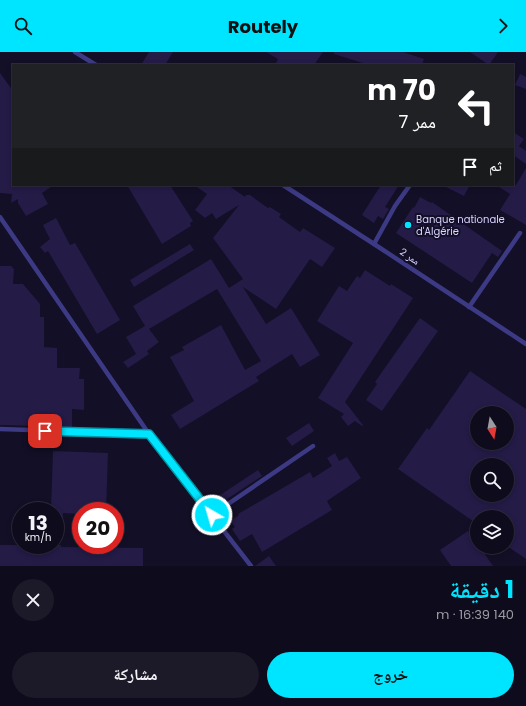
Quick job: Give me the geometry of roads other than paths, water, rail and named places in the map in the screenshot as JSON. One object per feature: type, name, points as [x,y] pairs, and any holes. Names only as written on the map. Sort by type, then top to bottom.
[{"type":"lane","points":[[75,52],[94,64]]},
{"type":"lane","name":"ممر 2","points":[[285,186],[526,344]]},
{"type":"lane","points":[[374,244],[395,206],[409,186]]},
{"type":"lane","points":[[0,217],[149,434],[251,566]]},
{"type":"lane","points":[[469,307],[520,233]]},
{"type":"lane","points":[[0,429],[149,434]]},
{"type":"lane","points":[[212,515],[313,446]]},
{"type":"place","name":"Banque nationale d'Algérie","points":[[408,225]]}]
